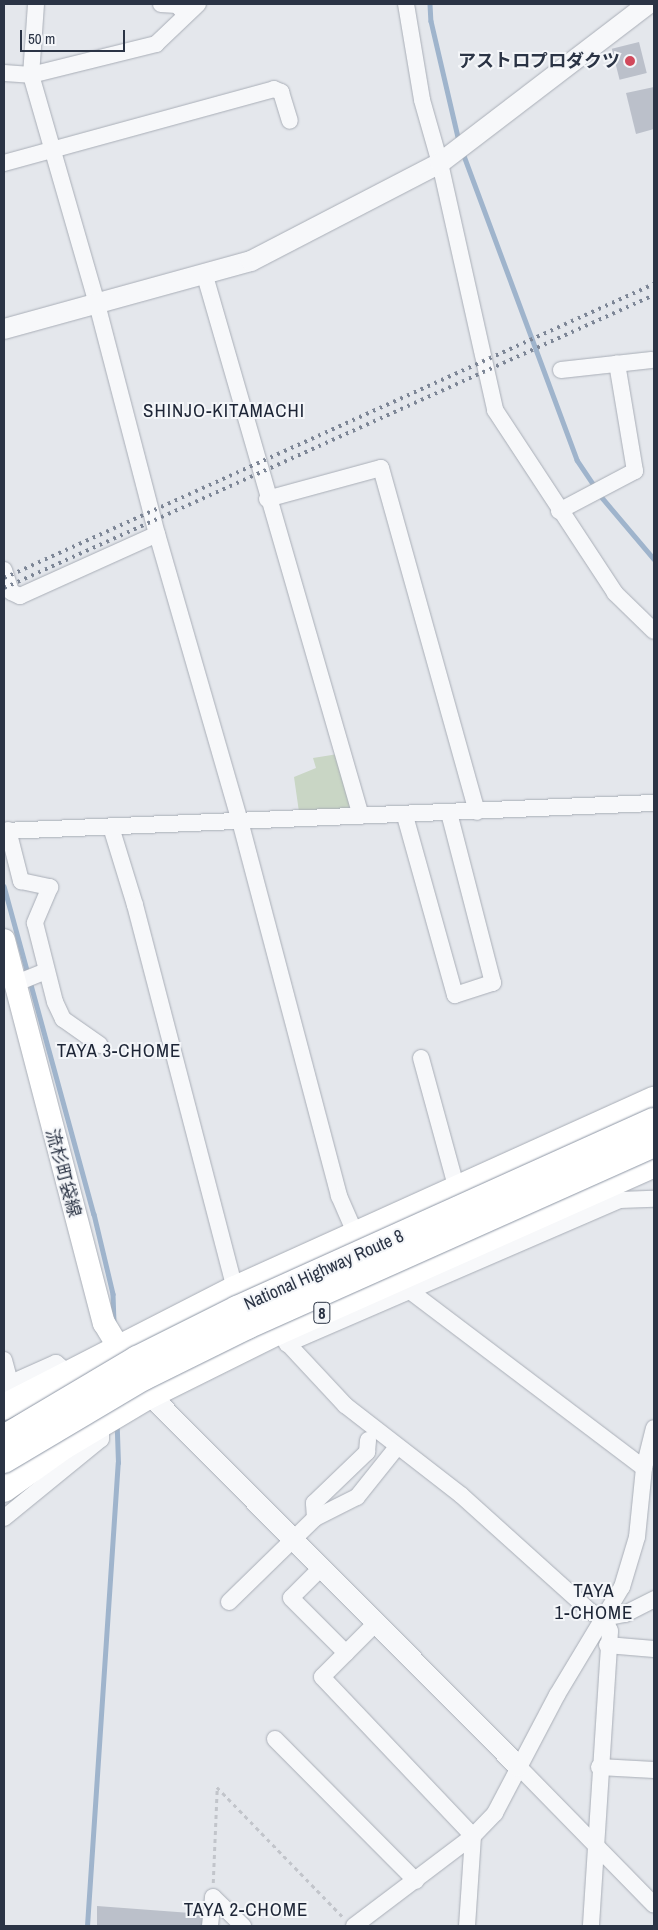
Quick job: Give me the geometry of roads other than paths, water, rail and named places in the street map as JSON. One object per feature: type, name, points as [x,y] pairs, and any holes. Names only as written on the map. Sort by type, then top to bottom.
[{"type":"highway","points":[[6,1392],[69,1374],[235,1289],[654,1100]]},
{"type":"highway","name":"National Highway Route 8","points":[[4,1438],[137,1359],[237,1309],[654,1121]]},
{"type":"highway","name":"National Highway Route 8","points":[[4,1460],[144,1377],[247,1326],[654,1144]]},
{"type":"highway","name":"8","points":[[4,1489],[101,1423],[150,1395],[405,1285],[654,1164]]},
{"type":"main road","name":"流杉町袋線","points":[[4,940],[17,983],[104,1323],[119,1350],[150,1395]]},
{"type":"street","points":[[36,4],[31,75],[97,304],[157,534],[240,821],[339,1196],[356,1235]]},
{"type":"street","points":[[161,4],[177,5],[192,9]]},
{"type":"street","points":[[406,4],[422,100],[440,162],[495,410],[559,511],[615,592],[654,631]]},
{"type":"street","points":[[4,329],[205,276],[251,261],[440,162],[648,4]]},
{"type":"street","points":[[4,73],[31,75],[156,44],[192,9]]},
{"type":"street","points":[[4,163],[274,89],[281,92],[290,121]]},
{"type":"street","points":[[205,276],[267,499],[361,816]]},
{"type":"street","points":[[561,370],[651,360]]},
{"type":"street","points":[[559,511],[635,471],[616,364]]},
{"type":"street","points":[[267,499],[380,468],[477,812]]},
{"type":"street","points":[[4,570],[11,592],[20,596],[157,534]]},
{"type":"street","points":[[100,1045],[63,1019],[55,1002],[43,973],[35,923],[50,887],[21,881],[6,831],[361,816],[405,816],[654,803]]},
{"type":"street","points":[[405,816],[455,995],[493,983],[450,813]]},
{"type":"street","points":[[111,827],[135,905],[235,1289]]},
{"type":"street","points":[[17,983],[43,973]]},
{"type":"street","points":[[421,1058],[457,1190]]},
{"type":"street","points":[[405,1285],[619,1200],[654,1199]]},
{"type":"street","points":[[405,1285],[644,1468]]},
{"type":"street","points":[[282,1338],[345,1406],[397,1448],[461,1495],[591,1612],[604,1618],[625,1614],[654,1599]]},
{"type":"street","points":[[4,1360],[6,1392]]},
{"type":"street","points":[[150,1395],[654,1905]]},
{"type":"street","points":[[4,1518],[101,1439],[101,1423]]},
{"type":"street","points":[[350,1923],[416,1881],[473,1836],[496,1813],[518,1766],[604,1618],[625,1578],[649,1487],[644,1468],[654,1428]]},
{"type":"street","points":[[315,1518],[314,1503],[367,1452],[368,1440]]},
{"type":"street","points":[[229,1602],[315,1518],[357,1497],[397,1448]]},
{"type":"street","points":[[321,1568],[291,1598],[346,1653]]},
{"type":"street","points":[[591,1926],[597,1847],[599,1767],[607,1645],[610,1631],[604,1618]]},
{"type":"street","points":[[376,1623],[322,1676],[473,1836],[467,1926]]},
{"type":"street","points":[[607,1645],[654,1649]]},
{"type":"street","points":[[275,1739],[416,1881]]},
{"type":"street","points":[[599,1767],[654,1770]]},
{"type":"street","points":[[210,1926],[213,1897],[243,1926]]},
{"type":"waterway","points":[[430,4],[431,21],[459,141]]},
{"type":"waterway","points":[[463,153],[577,460],[595,487]]},
{"type":"waterway","points":[[599,494],[654,559]]},
{"type":"waterway","points":[[4,886],[94,1214],[113,1294],[114,1322]]},
{"type":"waterway","points":[[87,1926],[118,1463],[117,1425]]},
{"type":"railway","points":[[4,578],[654,284]]},
{"type":"railway","points":[[4,588],[654,295]]},
{"type":"place","name":"アストロプロダクツ","points":[[630,61]]},
{"type":"district","name":"SHINJO-KITAMACHI","points":[[224,411]]},
{"type":"district","name":"TAYA 3-CHOME","points":[[119,1051]]},
{"type":"district","name":"TAYA 1-CHOME","points":[[594,1602]]},
{"type":"district","name":"TAYA 2-CHOME","points":[[246,1910]]}]
